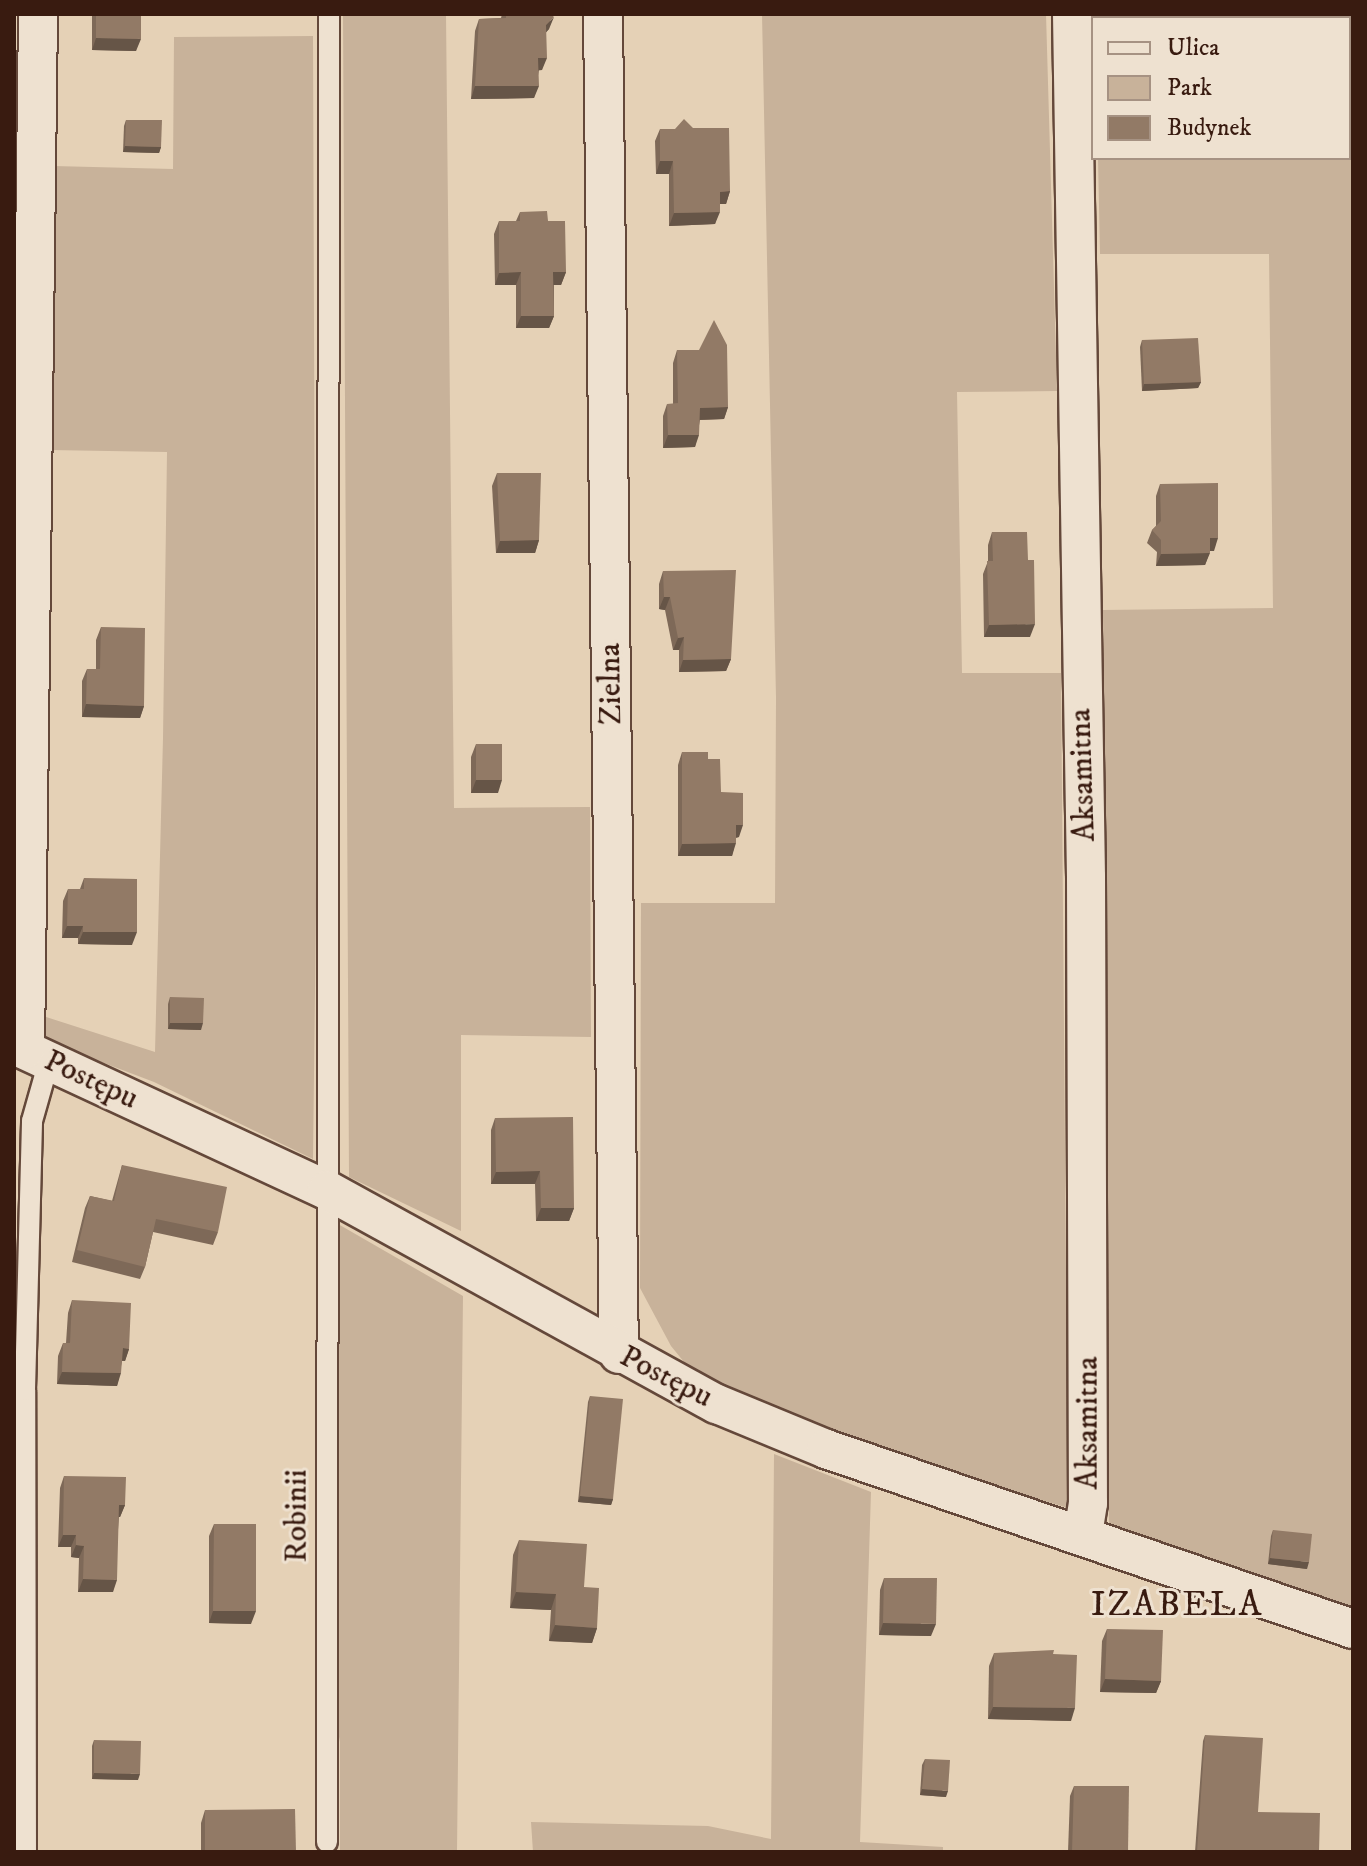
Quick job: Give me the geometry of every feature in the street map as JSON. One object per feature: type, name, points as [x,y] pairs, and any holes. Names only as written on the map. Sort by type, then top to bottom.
[{"type":"street","points":[[29,1051],[38,14]]},
{"type":"street","name":"Zielna","points":[[603,14],[619,1354]]},
{"type":"street","name":"Aksamitna","points":[[1072,14],[1086,877],[1088,1503],[1083,1536]]},
{"type":"street","name":"Postępu","points":[[29,1051],[327,1190],[619,1354],[717,1404],[826,1449],[1353,1629]]},
{"type":"lane","name":"Robinii","points":[[327,1842],[329,14]]},
{"type":"lane","points":[[26,1852],[25,1390],[35,1098],[29,1051]]},
{"type":"green space","points":[[343,14],[446,14],[454,808],[590,807],[591,1037],[461,1035],[461,1231],[349,1177]]},
{"type":"green space","points":[[762,14],[1046,14],[1057,391],[957,392],[962,673],[1061,673],[1068,1508],[867,1448],[693,1373],[671,1346],[640,1288],[641,903],[775,903],[776,698]]},
{"type":"green space","points":[[1094,14],[1353,14],[1353,1610],[1289,1593],[1109,1525],[1103,610],[1273,608],[1269,254],[1100,254],[1098,160],[1351,160],[1351,16]]},
{"type":"green space","points":[[313,36],[316,906],[313,1159],[154,1082],[41,1039],[43,1016],[155,1052],[167,452],[50,450],[53,166],[173,169],[174,37]]},
{"type":"green space","points":[[338,1224],[463,1296],[457,1852],[340,1852],[340,1742],[333,1705]]},
{"type":"green space","points":[[774,1454],[871,1492],[860,1842],[943,1847],[943,1852],[533,1852],[531,1822],[708,1826],[771,1839]]},
{"type":"building","points":[[96,14],[141,14],[141,39],[96,38]]},
{"type":"building","points":[[506,14],[551,14],[554,17],[546,25],[547,58],[538,58],[539,86],[475,86],[479,19],[506,18]]},
{"type":"building","points":[[684,119],[693,128],[729,128],[730,191],[720,192],[720,212],[674,213],[673,161],[660,161],[660,129],[675,129]]},
{"type":"building","points":[[126,120],[162,120],[161,147],[125,146]]},
{"type":"building","points":[[547,211],[548,221],[565,221],[566,272],[553,272],[554,316],[521,316],[521,272],[499,273],[499,221],[520,221],[520,212]]},
{"type":"building","points":[[714,320],[727,345],[728,407],[700,408],[699,435],[668,435],[667,404],[678,403],[677,350],[699,350]]},
{"type":"building","points":[[1198,338],[1201,382],[1144,384],[1142,340]]},
{"type":"building","points":[[497,473],[541,473],[539,540],[500,541]]},
{"type":"building","points":[[1218,483],[1218,538],[1210,538],[1210,553],[1161,554],[1161,540],[1152,530],[1161,521],[1160,484]]},
{"type":"building","points":[[992,532],[1027,532],[1028,560],[1034,560],[1035,624],[989,625],[987,561],[993,561]]},
{"type":"building","points":[[736,570],[731,659],[683,660],[684,637],[678,638],[670,597],[664,597],[663,571]]},
{"type":"building","points":[[101,627],[145,628],[144,706],[86,704],[87,669],[100,669]]},
{"type":"building","points":[[476,744],[502,744],[502,780],[476,780]]},
{"type":"building","points":[[682,752],[708,752],[708,759],[720,759],[721,792],[743,793],[743,825],[736,825],[736,843],[682,844]]},
{"type":"building","points":[[84,878],[137,879],[137,932],[83,932],[83,926],[67,926],[68,889],[84,889]]},
{"type":"building","points":[[170,997],[204,998],[203,1023],[170,1023]]},
{"type":"building","points":[[573,1117],[574,1208],[541,1208],[540,1171],[496,1172],[495,1118]]},
{"type":"building","points":[[122,1165],[227,1187],[218,1232],[156,1219],[145,1267],[77,1250],[90,1196],[114,1201]]},
{"type":"building","points":[[72,1300],[131,1303],[129,1349],[123,1348],[121,1373],[62,1372],[63,1343],[70,1343]]},
{"type":"building","points":[[590,1396],[623,1399],[613,1499],[580,1496]]},
{"type":"building","points":[[64,1476],[126,1477],[125,1505],[119,1505],[117,1580],[83,1579],[84,1546],[76,1545],[76,1535],[63,1535]]},
{"type":"building","points":[[214,1524],[256,1524],[256,1611],[213,1611]]},
{"type":"building","points":[[1273,1530],[1312,1534],[1309,1562],[1270,1558]]},
{"type":"building","points":[[519,1540],[587,1544],[584,1587],[599,1588],[597,1628],[555,1625],[556,1594],[516,1592]]},
{"type":"building","points":[[884,1578],[937,1578],[936,1624],[883,1623]]},
{"type":"building","points":[[1107,1629],[1163,1630],[1161,1681],[1105,1679]]},
{"type":"building","points":[[1054,1650],[1053,1654],[1077,1655],[1075,1708],[993,1707],[994,1653]]},
{"type":"building","points":[[1205,1735],[1263,1738],[1258,1812],[1320,1813],[1319,1852],[1197,1852]]},
{"type":"building","points":[[94,1740],[141,1741],[140,1774],[94,1773]]},
{"type":"building","points":[[925,1759],[950,1760],[948,1791],[922,1789]]},
{"type":"building","points":[[1074,1786],[1129,1786],[1128,1852],[1072,1852]]},
{"type":"building","points":[[295,1809],[296,1852],[205,1852],[205,1810]]},
{"type":"district","name":"IZABELA","points":[[1177,1605]]}]
